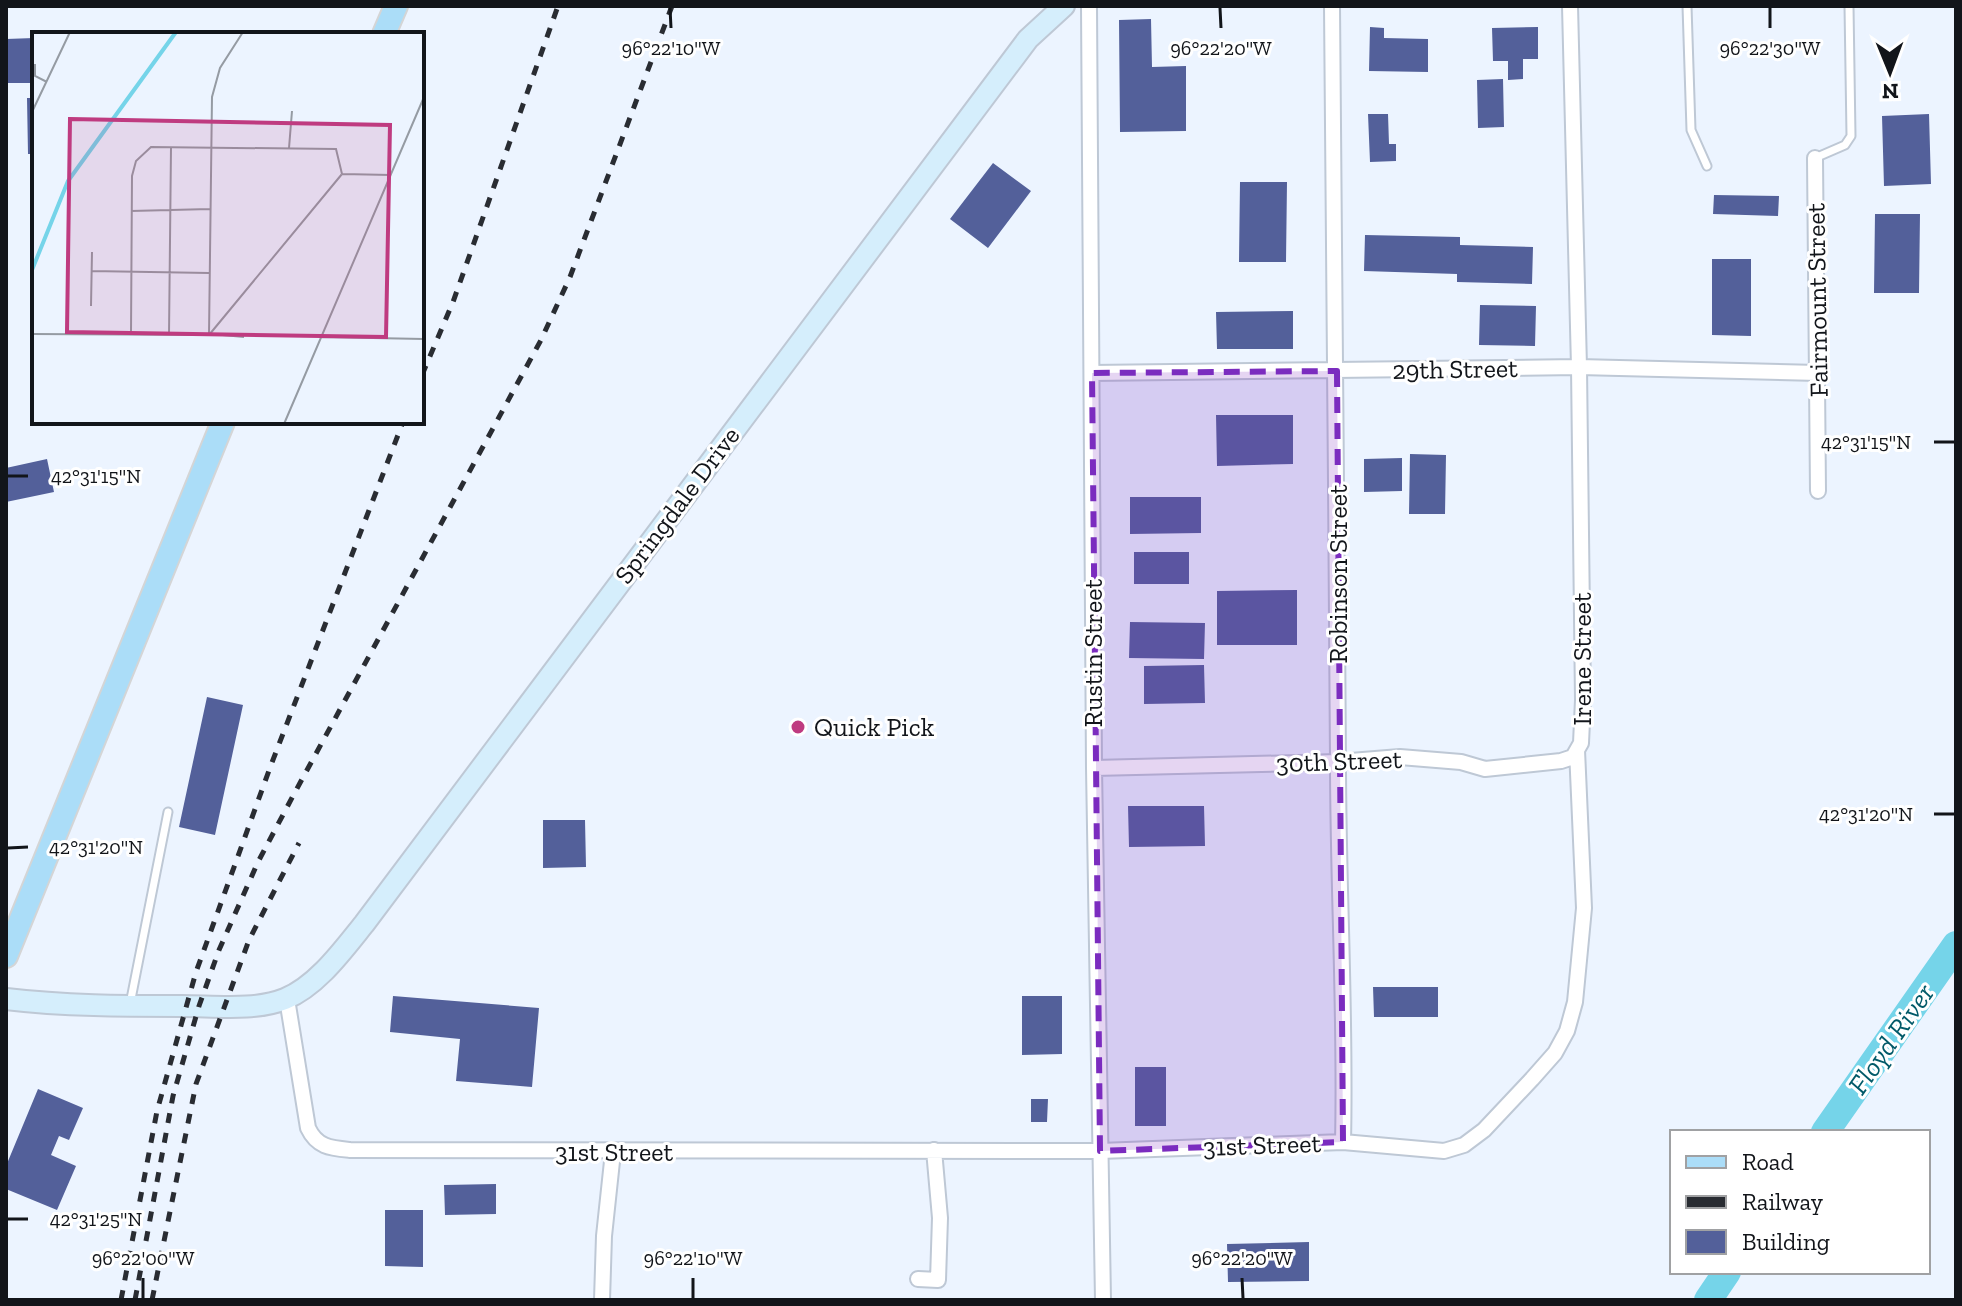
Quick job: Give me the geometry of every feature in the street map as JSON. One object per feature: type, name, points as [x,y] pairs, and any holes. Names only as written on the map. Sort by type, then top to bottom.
[{"type":"main road","points":[[385,32],[396,6]]},
{"type":"main road","points":[[6,956],[222,424]]},
{"type":"street","name":"Springdale Drive","points":[[287,999],[316,979],[364,924],[1028,39],[1064,6]]},
{"type":"street","name":"Rustin Street","points":[[1089,6],[1094,768],[1103,1300]]},
{"type":"street","name":"Robinson Street","points":[[1332,6],[1338,762],[1345,1056],[1343,1142]]},
{"type":"street","name":"Irene Street","points":[[1343,1142],[1421,1151],[1444,1151],[1464,1145],[1484,1130],[1555,1053],[1571,1017],[1580,965],[1584,908],[1577,750],[1581,743],[1583,700],[1570,6]]},
{"type":"street","name":"Fairmount Street","points":[[1815,158],[1818,491]]},
{"type":"street","name":"29th Street","points":[[1092,373],[1579,367],[1818,373]]},
{"type":"street","name":"30th Street","points":[[1094,768],[1338,762],[1400,757],[1461,762],[1485,769],[1561,761],[1573,757],[1577,750]]},
{"type":"street","points":[[6,999],[45,1004],[225,1006],[265,1004],[287,999]]},
{"type":"street","name":"31st Street","points":[[287,999],[308,1128],[313,1139],[325,1148],[613,1152],[1100,1151],[1343,1142]]},
{"type":"street","points":[[918,1279],[938,1280],[940,1218],[934,1150]]},
{"type":"street","points":[[602,1300],[604,1236],[613,1152]]},
{"type":"lane","points":[[1687,6],[1691,130],[1707,166]]},
{"type":"lane","points":[[1815,158],[1845,145],[1851,136],[1849,6]]},
{"type":"lane","points":[[130,1006],[168,812]]},
{"type":"highlighted area","points":[[1337,371],[1343,1142],[1100,1151],[1092,373]]},
{"type":"building","points":[[1151,19],[1152,67],[1186,66],[1186,131],[1120,132],[1119,20]]},
{"type":"building","points":[[1370,27],[1384,28],[1384,38],[1428,39],[1428,72],[1369,71]]},
{"type":"building","points":[[1538,27],[1538,59],[1523,59],[1523,79],[1508,80],[1508,61],[1493,61],[1492,28]]},
{"type":"building","points":[[32,38],[32,83],[6,83],[6,39]]},
{"type":"building","points":[[1503,79],[1504,127],[1478,128],[1477,80]]},
{"type":"building","points":[[27,98],[32,98],[32,154],[28,154]]},
{"type":"building","points":[[1368,114],[1388,114],[1389,144],[1396,144],[1396,161],[1370,162]]},
{"type":"building","points":[[1929,114],[1931,184],[1884,186],[1882,116]]},
{"type":"building","points":[[993,163],[1031,191],[988,248],[950,219]]},
{"type":"building","points":[[1240,182],[1287,182],[1286,262],[1239,262]]},
{"type":"building","points":[[1714,195],[1779,196],[1778,216],[1713,214]]},
{"type":"building","points":[[1875,214],[1920,214],[1919,293],[1874,293]]},
{"type":"building","points":[[1365,235],[1460,237],[1460,245],[1533,247],[1532,284],[1457,282],[1457,274],[1364,271]]},
{"type":"building","points":[[1712,259],[1751,259],[1751,336],[1712,335]]},
{"type":"building","points":[[1480,305],[1536,306],[1535,346],[1479,345]]},
{"type":"building","points":[[1293,311],[1293,349],[1217,349],[1216,312]]},
{"type":"building","points":[[1216,415],[1293,415],[1293,464],[1217,466]]},
{"type":"building","points":[[1410,454],[1446,455],[1445,514],[1409,514]]},
{"type":"building","points":[[1402,458],[1402,491],[1364,492],[1364,459]]},
{"type":"building","points":[[47,459],[54,492],[6,502],[6,468]]},
{"type":"building","points":[[1130,497],[1201,497],[1201,533],[1130,534]]},
{"type":"building","points":[[1134,552],[1189,552],[1189,584],[1134,584]]},
{"type":"building","points":[[1297,590],[1297,645],[1217,645],[1217,591]]},
{"type":"building","points":[[1130,622],[1205,623],[1204,659],[1129,658]]},
{"type":"building","points":[[1204,665],[1205,703],[1144,704],[1144,666]]},
{"type":"building","points":[[207,697],[243,705],[215,835],[179,827]]},
{"type":"building","points":[[1128,806],[1204,806],[1205,846],[1129,847]]},
{"type":"building","points":[[543,820],[585,820],[586,867],[543,868]]},
{"type":"building","points":[[1373,987],[1438,987],[1438,1017],[1374,1017]]},
{"type":"building","points":[[393,996],[539,1008],[532,1087],[456,1081],[460,1039],[390,1032]]},
{"type":"building","points":[[1022,996],[1062,996],[1062,1054],[1022,1055]]},
{"type":"building","points":[[1135,1067],[1166,1067],[1166,1126],[1135,1126]]},
{"type":"building","points":[[38,1089],[83,1108],[69,1140],[59,1136],[51,1155],[76,1166],[57,1210],[6,1189],[6,1166]]},
{"type":"building","points":[[1031,1099],[1048,1099],[1047,1122],[1031,1122]]},
{"type":"building","points":[[496,1184],[496,1214],[445,1215],[444,1185]]},
{"type":"building","points":[[385,1210],[423,1210],[423,1267],[385,1266]]},
{"type":"building","points":[[1309,1242],[1309,1281],[1228,1282],[1227,1244]]},
{"type":"waterway","name":"Floyd River","points":[[1826,1130],[1956,945]]},
{"type":"waterway","name":"Floyd River","points":[[1708,1300],[1726,1274]]},
{"type":"railway","points":[[424,370],[453,302],[558,6]]},
{"type":"railway","points":[[135,1300],[173,1096],[219,950],[258,862],[541,340],[570,277],[672,6]]},
{"type":"railway","points":[[121,1300],[157,1111],[196,972],[271,765],[402,424]]},
{"type":"railway","points":[[152,1300],[196,1084],[249,940],[299,843]]},
{"type":"place","name":"Quick Pick","points":[[798,727]]}]
